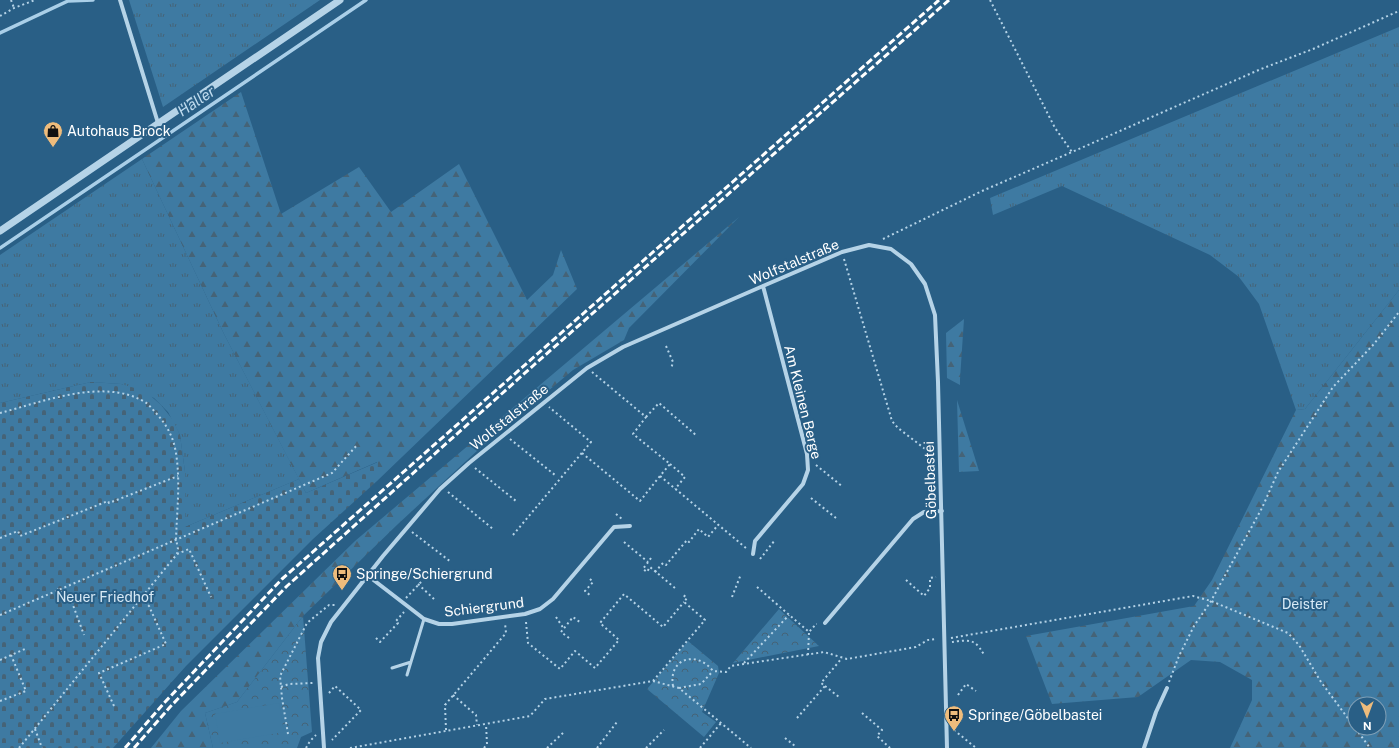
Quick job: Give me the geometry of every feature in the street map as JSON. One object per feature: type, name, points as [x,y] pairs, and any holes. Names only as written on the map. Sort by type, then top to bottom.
[{"type":"street","points":[[120,0],[158,123]]},
{"type":"street","points":[[0,231],[340,0]]},
{"type":"street","name":"Wolfstalstraße","points":[[324,748],[318,666],[319,650],[327,628],[367,575],[440,490],[470,463],[587,368],[623,347],[842,252],[869,245]]},
{"type":"street","name":"Göbelbastei","points":[[869,245],[891,250],[911,264],[925,284],[935,315],[942,511],[947,748]]},
{"type":"street","name":"Am Kleinen Berge","points":[[753,554],[756,541],[803,484],[808,470],[807,454],[763,286]]},
{"type":"street","points":[[825,623],[913,518],[924,512],[942,511]]},
{"type":"street","name":"Schiergrund","points":[[367,575],[424,619],[438,624],[452,624],[525,614],[540,609],[553,598],[614,527],[630,526]]},
{"type":"street","points":[[1144,748],[1156,712],[1167,688]]},
{"type":"lane","points":[[407,675],[424,619]]},
{"type":"lane","points":[[392,668],[411,662]]},
{"type":"path","points":[[11,0],[14,8]]},
{"type":"path","points":[[0,16],[14,8],[36,0]]},
{"type":"path","points":[[990,0],[1055,128],[1072,152]]},
{"type":"path","points":[[869,245],[982,191],[1399,11]]},
{"type":"path","points":[[844,259],[892,421],[898,428],[940,460]]},
{"type":"path","points":[[1167,688],[1179,656],[1194,626],[1211,601],[1262,508],[1278,472],[1332,387],[1374,344],[1399,312]]},
{"type":"path","points":[[666,346],[673,362],[671,370]]},
{"type":"path","points":[[587,368],[646,417]]},
{"type":"path","points":[[0,413],[73,394],[104,391],[125,394],[144,401],[169,430],[175,447],[178,476],[176,539],[178,554]]},
{"type":"path","points":[[513,535],[591,442],[544,402]]},
{"type":"path","points":[[675,489],[685,477],[633,434],[658,403],[697,436]]},
{"type":"path","points":[[504,435],[555,475]]},
{"type":"path","points":[[0,615],[332,473],[358,444]]},
{"type":"path","points":[[582,453],[640,501],[670,464]]},
{"type":"path","points":[[470,463],[516,501]]},
{"type":"path","points":[[814,464],[843,487]]},
{"type":"path","points":[[0,538],[18,531],[20,536],[108,501],[109,503],[178,476]]},
{"type":"path","points":[[660,476],[759,559],[776,540]]},
{"type":"path","points":[[447,492],[494,529]]},
{"type":"path","points":[[811,498],[836,518]]},
{"type":"path","points":[[655,572],[663,562],[666,565],[687,540],[689,542],[699,530],[708,537],[718,525]]},
{"type":"path","points":[[407,528],[451,562]]},
{"type":"path","points":[[624,542],[648,562]]},
{"type":"path","points":[[19,748],[178,554],[189,549],[211,597]]},
{"type":"path","points":[[651,558],[643,568],[647,572],[650,568],[675,588]]},
{"type":"path","points":[[732,597],[741,574]]},
{"type":"path","points":[[906,580],[924,596],[930,588],[930,578],[936,577]]},
{"type":"path","points":[[590,579],[593,582],[585,591],[590,596]]},
{"type":"path","points":[[406,598],[422,580]]},
{"type":"path","points":[[418,584],[434,599]]},
{"type":"path","points":[[757,587],[809,632]]},
{"type":"path","points":[[58,589],[70,597],[84,635]]},
{"type":"path","points":[[525,619],[528,643],[560,669],[575,651],[595,668],[619,640],[600,623],[624,594],[663,627],[687,598],[682,594]]},
{"type":"path","points":[[953,638],[1193,596],[1211,601],[1288,633],[1299,645],[1321,682],[1370,748]]},
{"type":"path","points":[[114,706],[99,673],[166,644],[149,606],[140,599]]},
{"type":"path","points":[[653,681],[705,620],[684,602]]},
{"type":"path","points":[[288,734],[280,676],[307,624],[329,604],[336,605]]},
{"type":"path","points":[[376,638],[380,642],[398,623],[396,621],[404,612]]},
{"type":"path","points":[[743,664],[789,615]]},
{"type":"path","points":[[556,617],[564,629]]},
{"type":"path","points":[[569,638],[561,632],[573,617],[581,623]]},
{"type":"path","points":[[446,731],[445,705],[506,633],[504,622]]},
{"type":"path","points":[[808,654],[809,632],[816,624],[825,623]]},
{"type":"path","points":[[673,686],[672,676],[674,671],[678,664],[686,660],[700,660],[713,671],[726,672],[731,666],[824,652],[847,659],[916,647],[928,640],[937,639]]},
{"type":"path","points":[[951,642],[974,642],[984,654]]},
{"type":"path","points":[[0,660],[25,649]]},
{"type":"path","points":[[0,701],[26,690],[11,655]]},
{"type":"path","points":[[839,697],[821,682],[842,658]]},
{"type":"path","points":[[679,688],[701,684],[713,671]]},
{"type":"path","points":[[350,748],[530,716],[545,699],[653,681],[679,688],[751,748]]},
{"type":"path","points":[[281,687],[289,684],[313,683]]},
{"type":"path","points":[[958,695],[966,684],[976,691]]},
{"type":"path","points":[[328,693],[335,686],[361,710],[331,741]]},
{"type":"path","points":[[797,718],[825,686]]},
{"type":"path","points":[[453,695],[476,715],[477,725]]},
{"type":"path","points":[[862,713],[882,730],[877,736],[890,748]]},
{"type":"path","points":[[597,748],[617,722]]},
{"type":"path","points":[[700,748],[721,723]]},
{"type":"path","points":[[484,748],[487,744],[486,724]]},
{"type":"path","points":[[35,729],[42,748]]},
{"type":"path","points":[[953,729],[976,748],[979,745]]},
{"type":"path","points":[[646,748],[664,730]]},
{"type":"path","points":[[547,748],[564,732]]},
{"type":"path","points":[[306,748],[310,740],[317,734]]},
{"type":"path","points":[[785,738],[795,746],[794,748]]},
{"type":"green space","points":[[129,0],[320,0],[163,107]]},
{"type":"green space","points":[[1399,27],[1399,290],[1305,409],[1296,410],[1259,304],[1239,277],[1210,255],[1062,186],[993,215],[990,198]]},
{"type":"green space","points":[[241,92],[281,214],[359,167],[391,212],[459,164],[527,300],[553,275],[561,250],[577,289],[377,481],[377,462],[306,493],[224,334],[142,159]]},
{"type":"green space","points":[[142,159],[224,334],[299,479],[185,527],[185,472],[180,435],[168,412],[154,398],[121,384],[91,382],[0,403],[0,255]]},
{"type":"green space","points":[[739,217],[629,328],[624,340],[573,370],[478,450],[398,524],[303,616],[237,702],[205,713],[213,748],[151,748],[181,711],[355,541]]},
{"type":"green space","name":"Deister","points":[[1399,290],[1399,748],[1230,748],[1252,700],[1252,680],[1220,662],[1191,660],[1138,697],[1052,704],[1026,636],[1194,606],[1212,580],[1296,410],[1305,409]]},
{"type":"green space","points":[[964,319],[960,385],[947,378],[946,333]]},
{"type":"green space","name":"Neuer Friedhof","points":[[91,382],[121,384],[145,391],[161,405],[173,420],[180,435],[185,472],[185,527],[299,479],[306,493],[378,462],[377,481],[313,539],[186,666],[113,748],[0,748],[0,403]]},
{"type":"green space","points":[[957,400],[979,471],[959,472]]},
{"type":"green space","points":[[779,609],[819,646],[733,663]]},
{"type":"green space","points":[[303,616],[312,732],[301,737],[297,748],[213,748],[205,713],[237,702]]},
{"type":"green space","points":[[688,641],[718,666],[719,673],[702,712],[716,722],[704,737],[647,689]]},
{"type":"green space","points":[[279,703],[284,732],[220,743],[215,714]]},
{"type":"waterway","points":[[0,33],[68,1],[93,0]]},
{"type":"waterway","name":"Haller","points":[[0,248],[366,0]]},
{"type":"railway","points":[[125,748],[164,703],[282,579],[939,0]]},
{"type":"railway","points":[[134,748],[170,707],[287,586],[535,364],[949,0]]},
{"type":"place","name":"Autohaus Brock","points":[[53,148]]},
{"type":"place","name":"Springe/Schiergrund","points":[[342,591]]},
{"type":"place","name":"Springe/Göbelbastei","points":[[954,732]]}]
